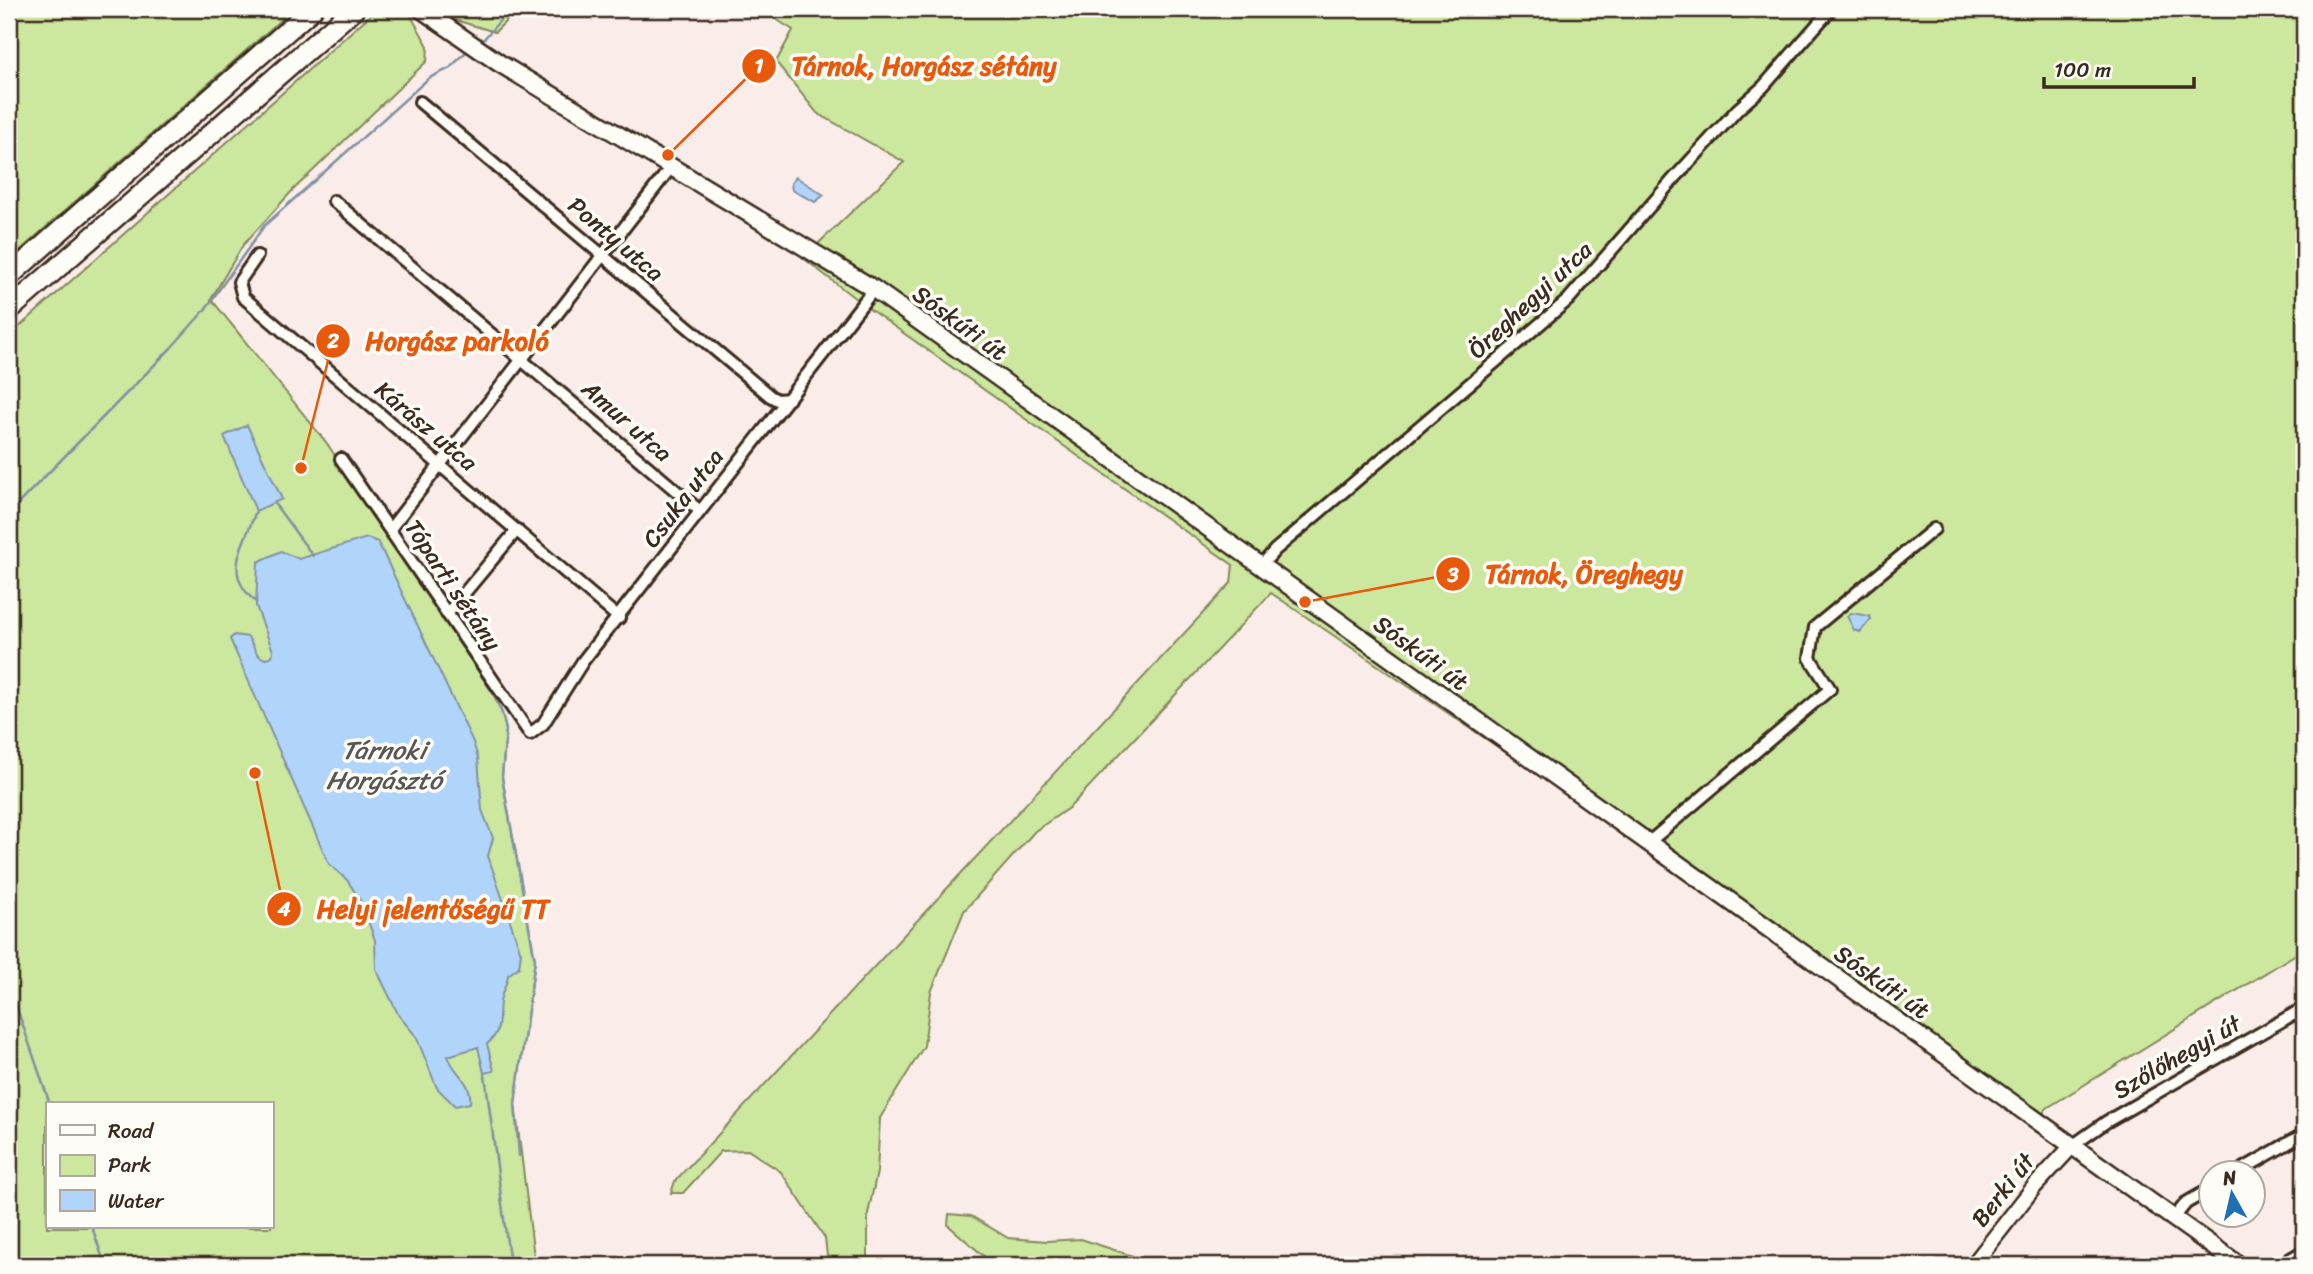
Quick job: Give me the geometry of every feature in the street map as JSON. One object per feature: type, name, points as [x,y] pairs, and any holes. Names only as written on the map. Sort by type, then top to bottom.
[{"type":"highway","points":[[9,276],[312,9]]},
{"type":"highway","points":[[9,310],[354,9]]},
{"type":"main road","name":"Sóskúti út","points":[[421,9],[499,63],[874,289],[2239,1265]]},
{"type":"street","name":"Öreghegyi utca","points":[[1261,566],[1286,541],[1568,300],[1671,182],[1738,109],[1763,88],[1831,9]]},
{"type":"street","name":"Ponty utca","points":[[420,102],[770,396],[777,400],[789,399]]},
{"type":"street","points":[[390,529],[672,166]]},
{"type":"street","name":"Amur utca","points":[[334,201],[700,511]]},
{"type":"street","name":"Kárász utca","points":[[257,256],[239,282],[243,296],[620,618]]},
{"type":"street","name":"Csuka utca","points":[[530,734],[543,724],[570,679],[874,289]]},
{"type":"street","name":"Tóparti sétány","points":[[341,459],[530,734]]},
{"type":"street","points":[[1648,843],[1830,689],[1810,658],[1815,627],[1934,529]]},
{"type":"street","points":[[447,614],[517,530]]},
{"type":"street","name":"Szőlőhegyi út","points":[[2072,1146],[2106,1122],[2304,1007]]},
{"type":"street","points":[[2262,1158],[2304,1134]]},
{"type":"street","name":"Berki út","points":[[1973,1265],[2058,1158],[2072,1146]]},
{"type":"street","points":[[2174,1219],[2186,1203],[2198,1196]]},
{"type":"street","points":[[2280,1265],[2304,1251]]},
{"type":"green space","points":[[9,9],[293,9],[9,260]]},
{"type":"green space","points":[[377,9],[407,9],[428,46],[427,61],[292,191],[243,245],[211,299],[326,442],[493,693],[502,713],[506,730],[502,777],[535,960],[515,1104],[535,1265],[9,1265],[9,336]]},
{"type":"green space","points":[[438,9],[518,9],[495,32],[449,18]]},
{"type":"green space","points":[[760,9],[2304,9],[2304,949],[2047,1108],[2035,1124],[1632,838],[1271,593],[1070,807],[1035,831],[964,911],[931,992],[924,1046],[880,1118],[877,1172],[868,1214],[868,1265],[841,1260],[828,1265],[825,1238],[781,1172],[748,1150],[721,1151],[683,1193],[671,1193],[675,1181],[1231,583],[1233,565],[865,306],[803,258],[904,162],[817,113],[776,62],[793,30]]},
{"type":"green space","points":[[949,1214],[971,1216],[1008,1238],[1047,1241],[1081,1239],[1160,1265],[994,1265],[948,1225]]},
{"type":"water","points":[[796,177],[824,195],[815,202],[792,190],[791,183]]},
{"type":"water","points":[[247,425],[282,499],[256,511],[224,436]]},
{"type":"water","name":"Tárnoki Horgásztó","points":[[367,538],[378,542],[473,742],[478,758],[482,810],[493,838],[488,856],[521,953],[519,967],[508,975],[500,1002],[497,1030],[487,1044],[494,1071],[484,1073],[478,1047],[448,1056],[469,1089],[470,1096],[470,1103],[455,1106],[437,1088],[416,1036],[399,1016],[376,969],[375,940],[360,900],[347,880],[329,864],[230,639],[234,635],[248,637],[258,655],[265,659],[272,656],[273,651],[256,606],[258,562],[281,551],[299,559]]},
{"type":"water","points":[[1851,613],[1869,616],[1871,619],[1860,632],[1854,630],[1847,616]]},
{"type":"waterway","points":[[483,40],[510,9]]},
{"type":"waterway","points":[[9,513],[204,311],[264,226],[429,78],[450,68],[467,51]]},
{"type":"waterway","points":[[274,503],[313,556]]},
{"type":"waterway","points":[[256,511],[241,548],[237,570],[245,591],[256,602]]},
{"type":"waterway","points":[[399,552],[493,693],[506,730],[502,777],[535,960],[515,1104],[519,1156]]},
{"type":"waterway","points":[[9,985],[49,1102]]},
{"type":"waterway","points":[[485,1075],[510,1265]]},
{"type":"waterway","points":[[92,1228],[105,1265]]},
{"type":"place","name":"Tárnok, Horgász sétány","points":[[668,155]]},
{"type":"place","name":"Horgász parkoló","points":[[301,468]]},
{"type":"place","name":"Tárnok, Öreghegy","points":[[1305,602]]},
{"type":"place","name":"Helyi jelentőségű TT","points":[[255,773]]}]
